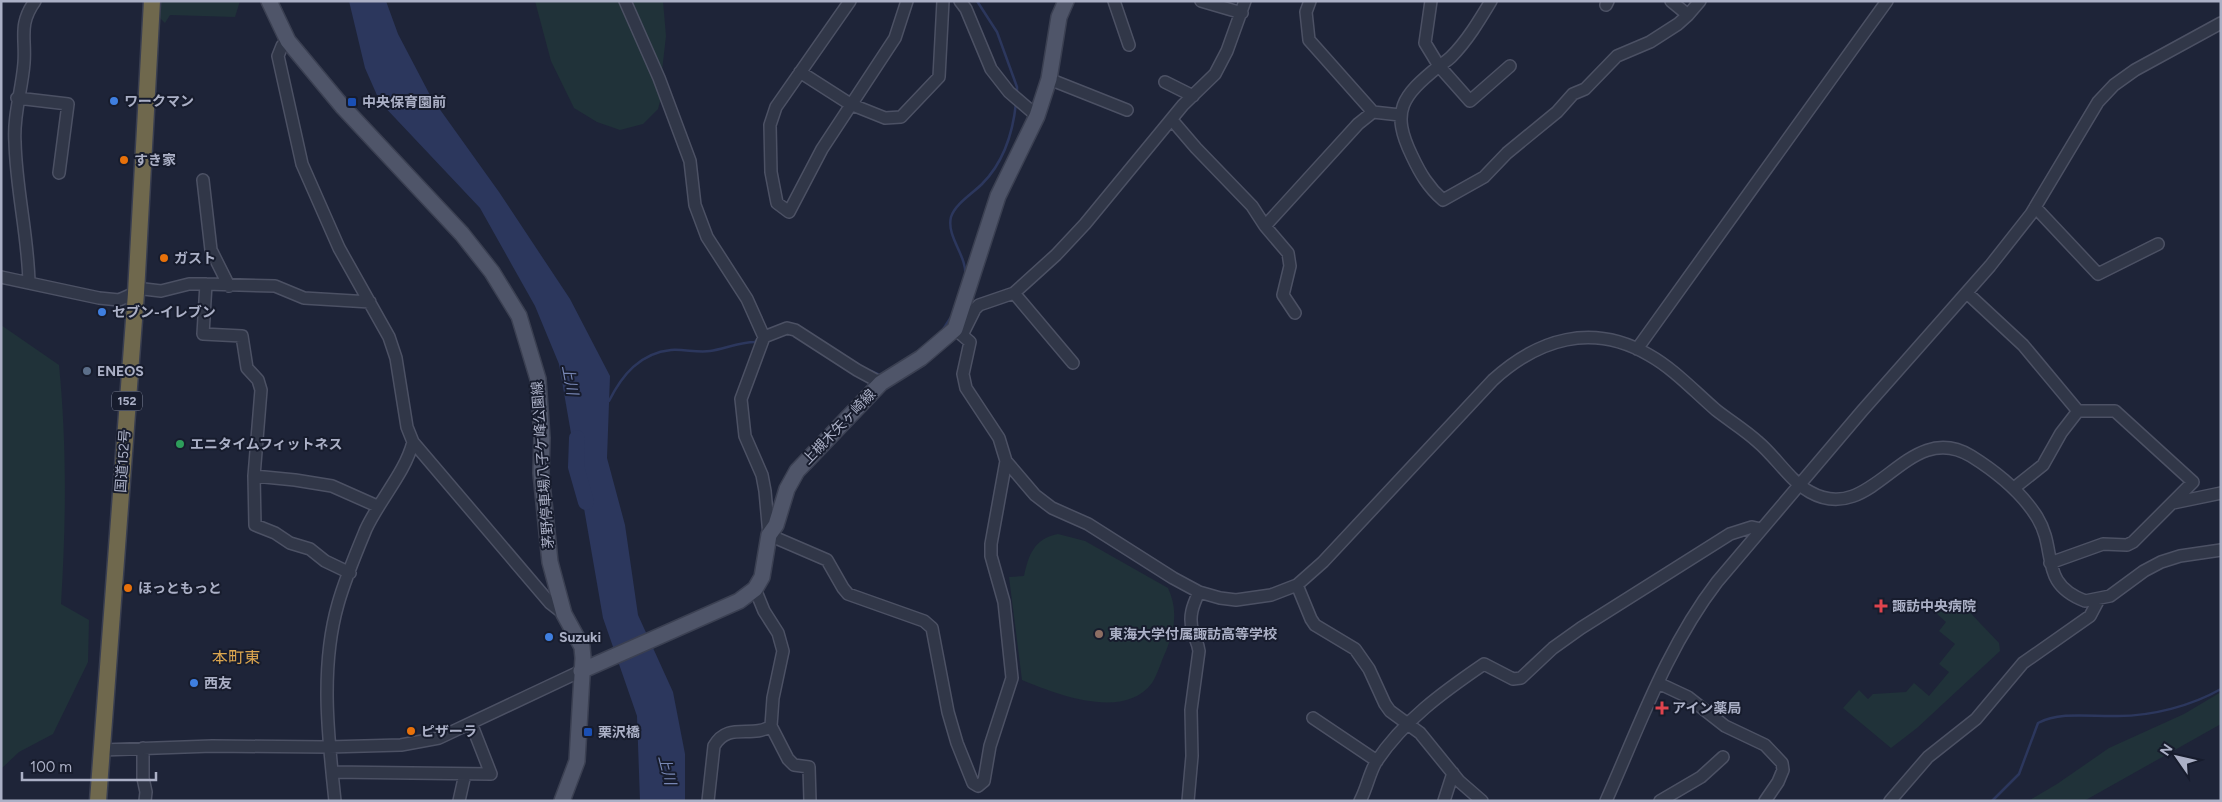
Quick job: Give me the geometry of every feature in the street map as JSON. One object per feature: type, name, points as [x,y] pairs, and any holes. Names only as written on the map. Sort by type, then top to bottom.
[{"type":"highway","name":"国道152号","points":[[98,801],[136,293],[152,1]]},
{"type":"main road","name":"茅野停車場八子ケ峰公園線","points":[[269,1],[288,41],[342,106],[462,234],[492,272],[519,316],[538,379],[542,438],[540,473],[550,562],[564,614],[582,647],[583,658],[581,671],[580,741],[577,761],[562,801]]},
{"type":"main road","points":[[959,332],[998,196],[1032,113],[1049,79],[1059,17],[1066,1]]},
{"type":"main road","name":"上槻木矢ヶ崎線","points":[[756,589],[762,577],[769,535],[776,525],[787,489],[797,471],[881,383],[959,332]]},
{"type":"main road","points":[[581,671],[739,601],[756,589]]},
{"type":"street","points":[[29,282],[28,247],[14,142],[17,98],[24,60],[23,27],[28,12],[35,1]]},
{"type":"street","points":[[625,1],[659,78],[690,161],[696,205],[707,237],[747,299],[763,335],[741,399],[745,436],[762,475],[766,491],[769,535],[827,560],[848,594],[924,621],[932,628],[948,712],[957,743],[973,784],[978,786],[984,781],[990,746],[1012,678],[1004,602],[991,556],[991,544],[1006,461]]},
{"type":"street","points":[[850,1],[776,107],[770,124],[771,172],[777,203],[789,212],[822,149],[895,38],[907,1]]},
{"type":"street","points":[[800,72],[850,104],[885,118],[901,117],[939,77],[943,1]]},
{"type":"street","points":[[960,1],[966,9],[991,69],[1009,92],[1032,113]]},
{"type":"street","points":[[1114,1],[1129,45]]},
{"type":"street","points":[[1201,1],[1242,14]]},
{"type":"street","points":[[1245,1],[1242,14],[1227,51],[1215,74],[1183,105],[1085,224],[1056,255],[1014,293],[975,309],[959,332],[970,342],[964,374],[966,388],[999,438],[1006,461],[1035,495],[1052,508],[1088,524],[1173,578],[1199,592],[1236,600],[1270,595],[1297,585],[1323,562],[1493,380],[1509,366],[1541,347],[1562,340],[1601,338],[1637,349],[1662,364],[1758,442],[1800,485],[1809,492],[1823,498],[1855,497],[1917,454],[1933,448],[1957,449],[1972,456],[2014,488],[2038,518],[2054,576],[2061,587],[2085,601],[2110,596],[2144,571],[2161,562],[2180,556],[2221,550]]},
{"type":"street","points":[[1310,1],[1306,12],[1309,40],[1374,112],[1400,115]]},
{"type":"street","points":[[1431,1],[1425,43],[1438,66],[1470,101],[1510,66]]},
{"type":"street","points":[[1490,1],[1471,34],[1450,58],[1438,66],[1412,91],[1400,110],[1401,126],[1407,146],[1422,177],[1442,200],[1484,177],[1507,152],[1557,112],[1573,94],[1585,89],[1617,56],[1650,42],[1678,24],[1700,1]]},
{"type":"street","points":[[1671,1],[1688,15]]},
{"type":"street","points":[[1637,349],[1887,1]]},
{"type":"street","points":[[1606,801],[1658,683],[1695,611],[1761,529],[1862,411],[1967,293],[2035,206],[2098,102],[2114,85],[2142,66],[2221,23]]},
{"type":"street","points":[[288,41],[282,46],[278,56],[297,148],[339,248],[389,337],[396,358],[407,427],[413,442],[550,603],[564,614]]},
{"type":"street","points":[[1049,79],[1127,110]]},
{"type":"street","points":[[1165,82],[1193,96]]},
{"type":"street","points":[[17,98],[68,104],[59,173]]},
{"type":"street","points":[[1265,226],[1301,188],[1325,158],[1358,124],[1374,112]]},
{"type":"street","points":[[1172,120],[1252,206],[1265,226],[1288,253],[1290,266],[1283,295],[1295,313]]},
{"type":"street","points":[[202,180],[210,250],[229,286]]},
{"type":"street","points":[[2035,206],[2098,274],[2158,244]]},
{"type":"street","points":[[1,277],[99,298],[119,300],[144,289],[161,291],[189,284],[206,284],[275,286],[304,298],[370,302]]},
{"type":"street","points":[[206,284],[203,334],[242,336],[247,368],[258,380],[261,390],[254,476],[255,525],[275,533],[290,543],[310,550],[332,565],[350,573]]},
{"type":"street","points":[[1014,293],[1072,363]]},
{"type":"street","points":[[1967,293],[2023,345],[2078,411]]},
{"type":"street","points":[[763,335],[787,328],[796,330],[857,370],[881,383]]},
{"type":"street","points":[[2014,488],[2043,465],[2060,433],[2078,411]]},
{"type":"street","points":[[2050,563],[2104,544],[2127,545],[2133,542],[2192,482],[2115,411],[2078,411]]},
{"type":"street","points":[[335,801],[328,747],[330,648],[338,603],[377,506],[409,457],[413,442]]},
{"type":"street","points":[[254,476],[332,486],[377,506]]},
{"type":"street","points":[[2173,503],[2221,493]]},
{"type":"street","points":[[1360,801],[1366,791],[1377,761],[1408,723],[1429,702],[1484,664],[1513,679],[1521,678],[1554,648],[1582,628],[1730,534],[1752,527],[1761,529]]},
{"type":"street","points":[[1297,585],[1311,619],[1316,625],[1355,649],[1369,669],[1390,711],[1420,733],[1453,773],[1482,801]]},
{"type":"street","points":[[756,589],[764,611],[778,633],[783,651],[773,698],[771,726],[788,758],[794,765],[809,767],[810,801]]},
{"type":"street","points":[[1188,801],[1192,756],[1191,710],[1199,651],[1190,618],[1192,606],[1199,592]]},
{"type":"street","points":[[1891,799],[1928,758],[1976,719],[2023,664],[2090,616],[2099,599]]},
{"type":"street","points":[[102,750],[212,746],[328,747],[401,745],[439,738],[581,671]]},
{"type":"street","points":[[1658,683],[1688,697],[1725,726],[1765,745],[1782,763],[1784,770],[1765,801]]},
{"type":"street","points":[[1313,718],[1377,761]]},
{"type":"street","points":[[332,772],[491,774],[471,723]]},
{"type":"street","points":[[708,801],[714,746],[718,738],[729,732],[764,731],[771,726]]},
{"type":"street","points":[[143,748],[145,801]]},
{"type":"street","points":[[1660,801],[1701,777],[1723,757]]},
{"type":"street","points":[[1444,801],[1453,773]]},
{"type":"street","points":[[459,801],[465,774]]},
{"type":"shaded area","points":[[159,1],[240,1],[235,17],[170,15],[165,23],[157,15]]},
{"type":"shaded area","points":[[535,1],[663,1],[666,36],[662,71],[662,94],[658,109],[643,124],[620,130],[597,122],[574,108],[551,61]]},
{"type":"shaded area","points":[[1,325],[59,365],[65,484],[61,604],[89,620],[88,662],[53,734],[19,752],[1,769]]},
{"type":"shaded area","points":[[1058,534],[1085,541],[1168,588],[1173,604],[1174,620],[1172,635],[1166,651],[1152,683],[1140,694],[1125,701],[1089,701],[1053,692],[1022,680],[1009,577],[1024,576],[1031,554],[1038,544],[1050,536]]},
{"type":"shaded area","points":[[1959,601],[1999,643],[2000,651],[1917,728],[1891,748],[1843,708],[1859,690],[1868,699],[1873,694],[1906,692],[1914,683],[1929,696],[1949,672],[1939,664],[1955,644],[1939,631],[1946,622],[1936,613],[1940,609],[1946,610],[1950,608]]},
{"type":"shaded area","points":[[2221,692],[2221,724],[2084,801],[2028,801],[2057,784],[2109,748],[2184,714]]},
{"type":"water","points":[[349,1],[386,1],[398,34],[431,97],[499,192],[570,299],[610,376],[607,458],[625,525],[638,615],[673,692],[685,754],[685,801],[640,801],[637,716],[603,618],[559,364],[535,306],[480,208],[380,102],[365,68]]},
{"type":"waterway","points":[[977,1],[997,32],[1017,87],[1017,95]]},
{"type":"waterway","points":[[965,276],[963,262],[951,232],[951,217],[956,208],[982,184],[996,167],[1006,146],[1016,103]]},
{"type":"waterway","points":[[942,331],[951,317]]},
{"type":"waterway","points":[[609,401],[626,374],[650,356],[671,350],[710,351],[755,342],[758,339]]},
{"type":"waterway","points":[[871,371],[882,376]]},
{"type":"waterway","name":"上川","points":[[577,438],[576,467],[586,502]]},
{"type":"waterway","name":"上川","points":[[576,467],[579,462]]},
{"type":"waterway","points":[[1992,801],[2019,774],[2038,723],[2047,719],[2077,715],[2131,716],[2158,712],[2184,705],[2221,689]]},
{"type":"place","name":"ワークマン","points":[[114,101]]},
{"type":"place","name":"中央保育園前","points":[[352,102]]},
{"type":"place","name":"すき家","points":[[124,160]]},
{"type":"place","name":"ガスト","points":[[164,258]]},
{"type":"place","name":"セブン-イレブン","points":[[102,312]]},
{"type":"place","name":"ENEOS","points":[[87,371]]},
{"type":"place","name":"エニタイムフィットネス","points":[[180,444]]},
{"type":"place","name":"ほっともっと","points":[[128,588]]},
{"type":"place","name":"諏訪中央病院","points":[[1881,606]]},
{"type":"place","name":"東海大学付属諏訪高等学校","points":[[1099,634]]},
{"type":"place","name":"Suzuki","points":[[549,637]]},
{"type":"place","name":"西友","points":[[194,683]]},
{"type":"place","name":"アイン薬局","points":[[1662,708]]},
{"type":"place","name":"ピザーラ","points":[[411,731]]},
{"type":"place","name":"栗沢橋","points":[[588,732]]},
{"type":"district","name":"本町東","points":[[236,657]]}]
